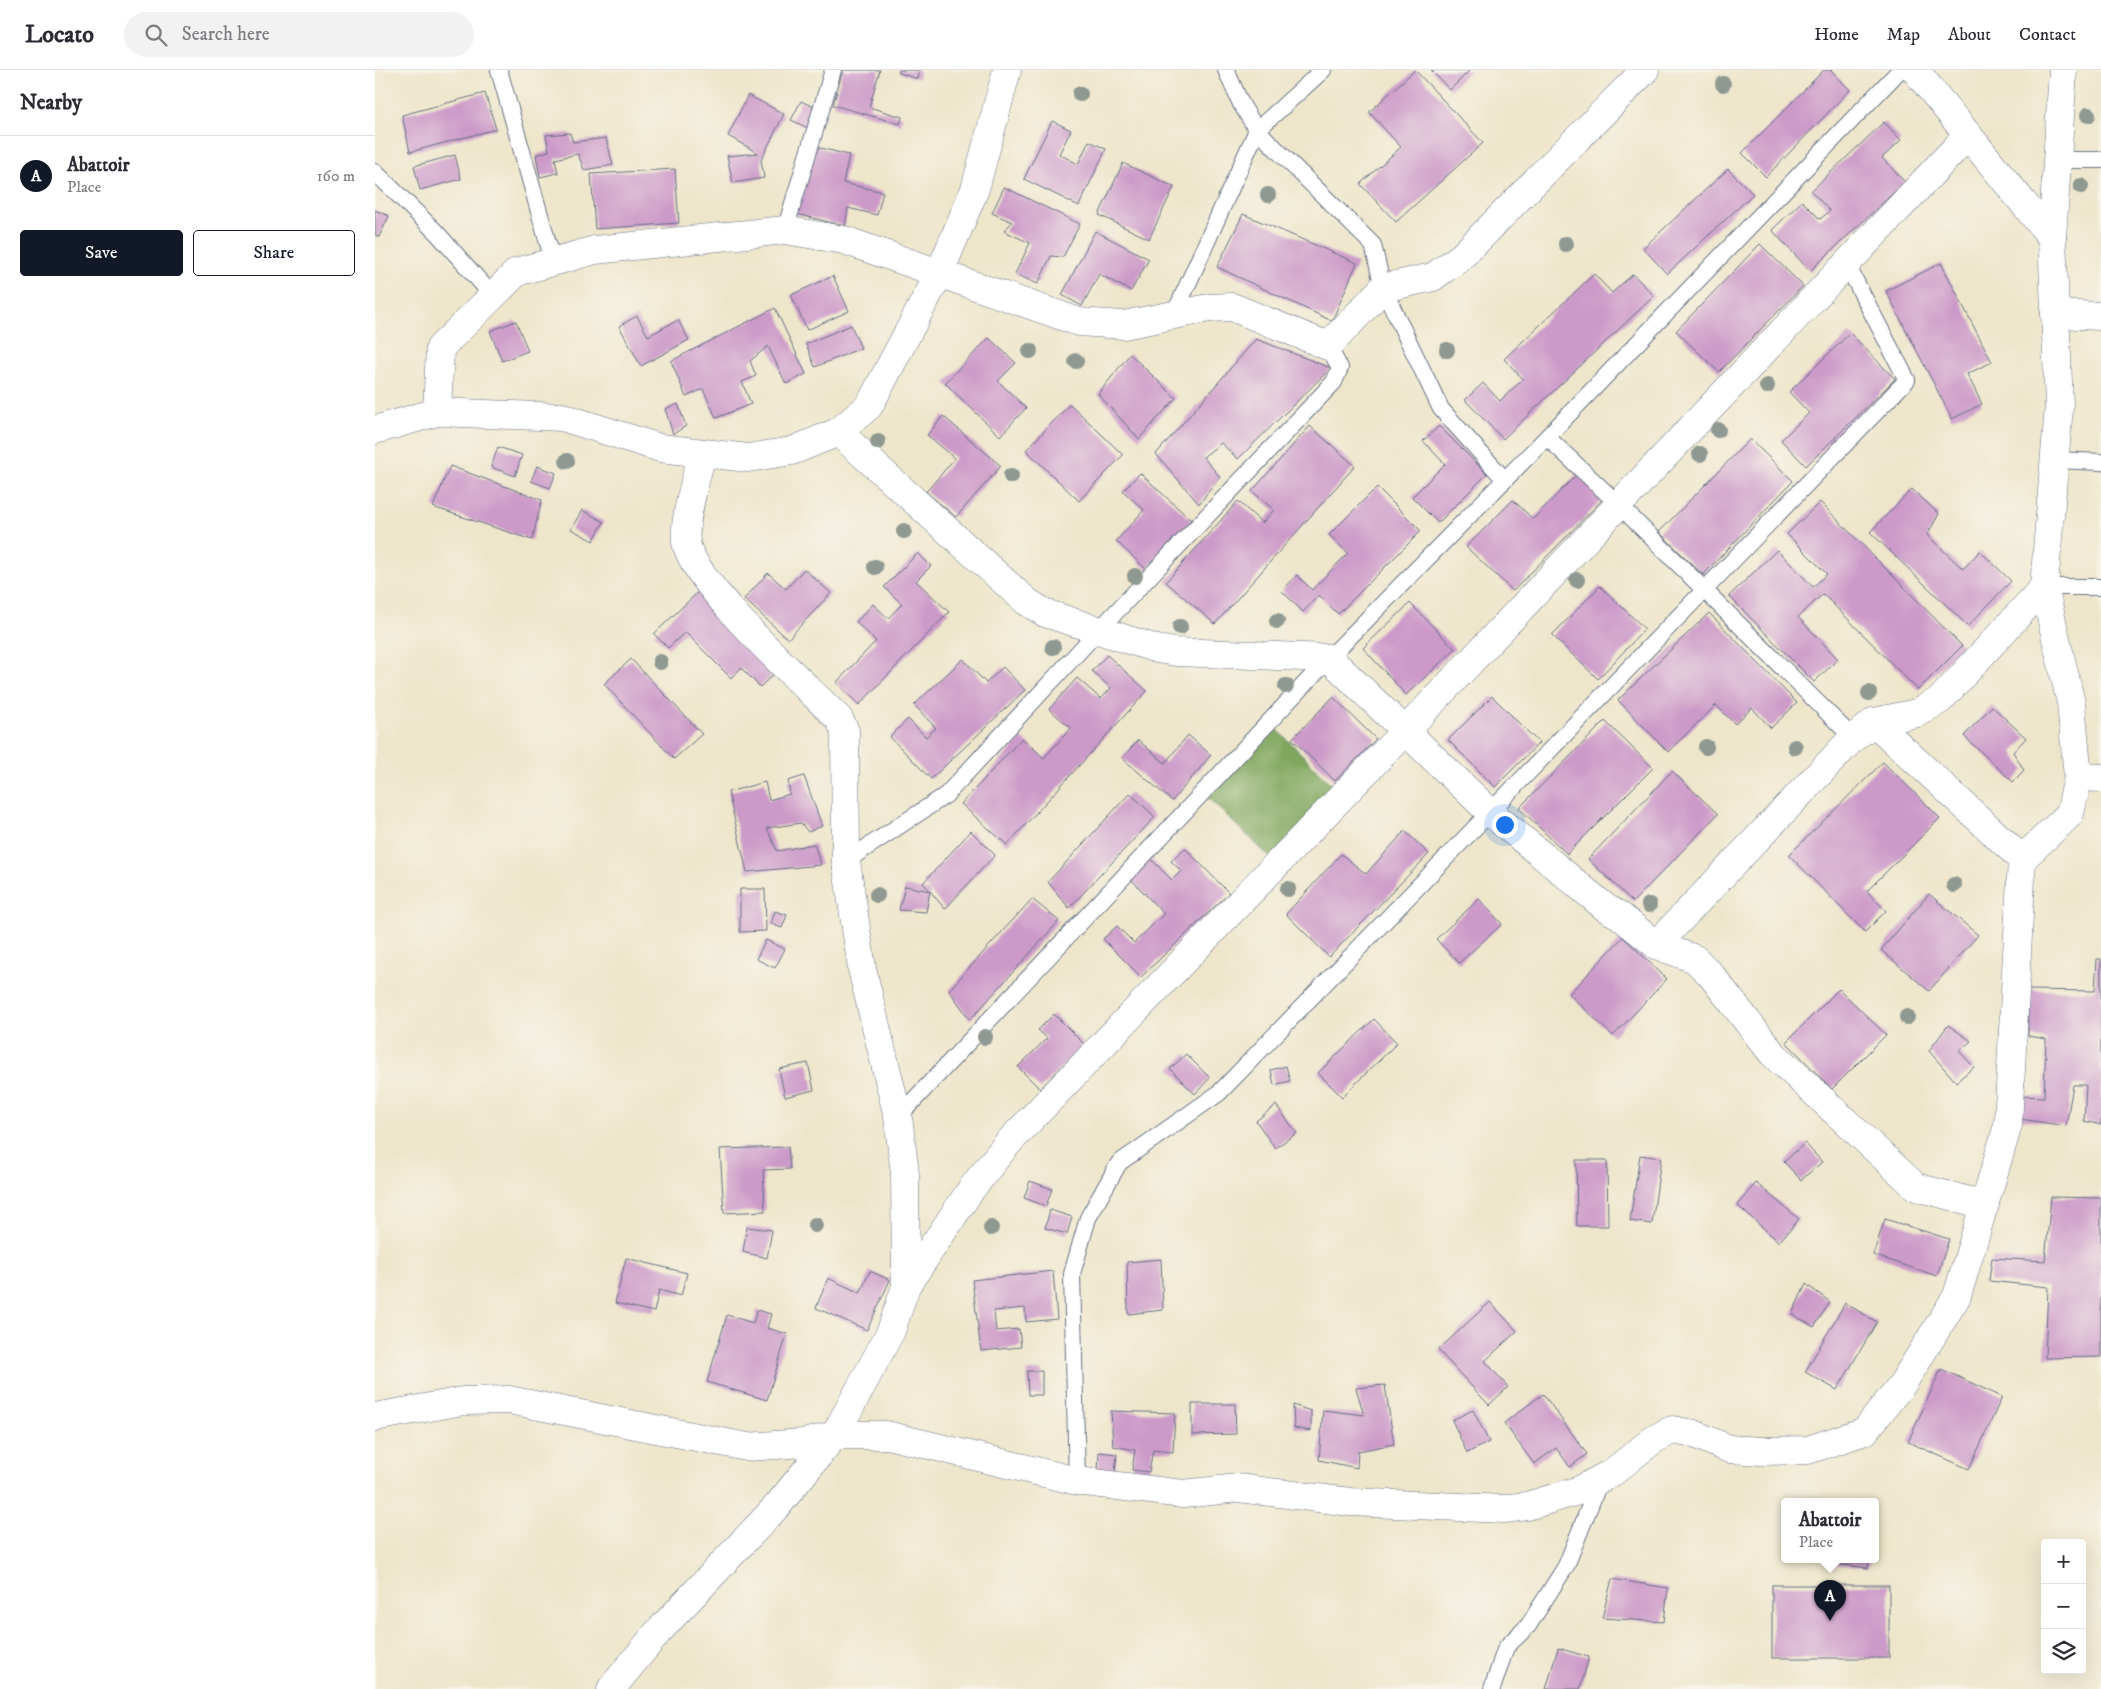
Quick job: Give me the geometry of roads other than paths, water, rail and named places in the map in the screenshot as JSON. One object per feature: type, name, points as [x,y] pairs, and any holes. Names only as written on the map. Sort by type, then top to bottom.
[{"type":"street","points":[[375,430],[437,412],[562,417],[645,444],[747,458],[792,451],[838,432],[869,406],[939,274],[975,189],[1007,70]]},
{"type":"street","points":[[437,412],[440,348],[517,272],[595,250],[785,230],[844,240],[1079,322],[1123,325],[1209,308],[1232,307],[1328,346],[1383,288],[1433,276],[1449,266],[1645,70]]},
{"type":"street","points":[[1915,70],[2052,238]]},
{"type":"street","points":[[375,1417],[463,1401],[509,1400],[747,1447],[803,1443],[835,1435],[887,1435],[1077,1481],[1183,1494],[1238,1488],[1350,1502],[1504,1509],[1527,1506],[1571,1494],[1613,1472],[1653,1440],[1672,1430],[1694,1434],[1729,1449],[1762,1451],[1808,1450],[1865,1431],[1903,1383],[1957,1296],[2008,1125],[2022,858],[2070,814],[2090,777],[2044,587],[2059,406],[2052,238],[2063,70]]},
{"type":"street","points":[[611,1689],[658,1632],[778,1505],[835,1435],[891,1331],[906,1286],[972,1188],[1008,1143],[1405,730],[1968,135]]},
{"type":"street","points":[[2055,314],[2101,316]]},
{"type":"street","points":[[838,432],[1035,608],[1097,632],[1176,652],[1329,658],[1491,812],[1606,908],[1619,914],[1655,945],[1695,959],[1711,975],[1772,1053],[1916,1187],[1985,1205]]},
{"type":"street","points":[[701,453],[686,530],[690,554],[720,598],[839,719],[845,731],[846,861],[862,969],[898,1117],[905,1174],[906,1286]]},
{"type":"street","points":[[1655,945],[1864,730],[1917,713],[1940,700],[2044,587]]},
{"type":"street","points":[[1864,730],[2022,858]]},
{"type":"lane","points":[[499,70],[553,261]]},
{"type":"lane","points":[[785,230],[833,70]]},
{"type":"lane","points":[[1226,70],[1241,104],[1257,130],[1373,246],[1383,288],[1441,409],[1505,480]]},
{"type":"lane","points":[[1174,315],[1257,130],[1323,70]]},
{"type":"lane","points":[[898,1117],[1329,658],[1547,437],[1900,70]]},
{"type":"lane","points":[[2057,160],[2101,160]]},
{"type":"lane","points":[[375,172],[437,233],[493,296]]},
{"type":"lane","points":[[1077,1481],[1072,1274],[1088,1218],[1119,1163],[1219,1094],[1705,592],[1907,380],[1846,263]]},
{"type":"lane","points":[[846,861],[946,795],[1097,632],[1334,382],[1340,368],[1328,346]]},
{"type":"lane","points":[[1547,437],[1618,504],[1705,592],[1864,730]]},
{"type":"lane","points":[[2055,460],[2101,462]]},
{"type":"lane","points":[[2044,587],[2101,587]]},
{"type":"lane","points":[[1492,1689],[1506,1648],[1528,1626],[1566,1566],[1601,1478]]},
{"type":"place","name":"Abattoir","points":[[1830,1621]]}]
